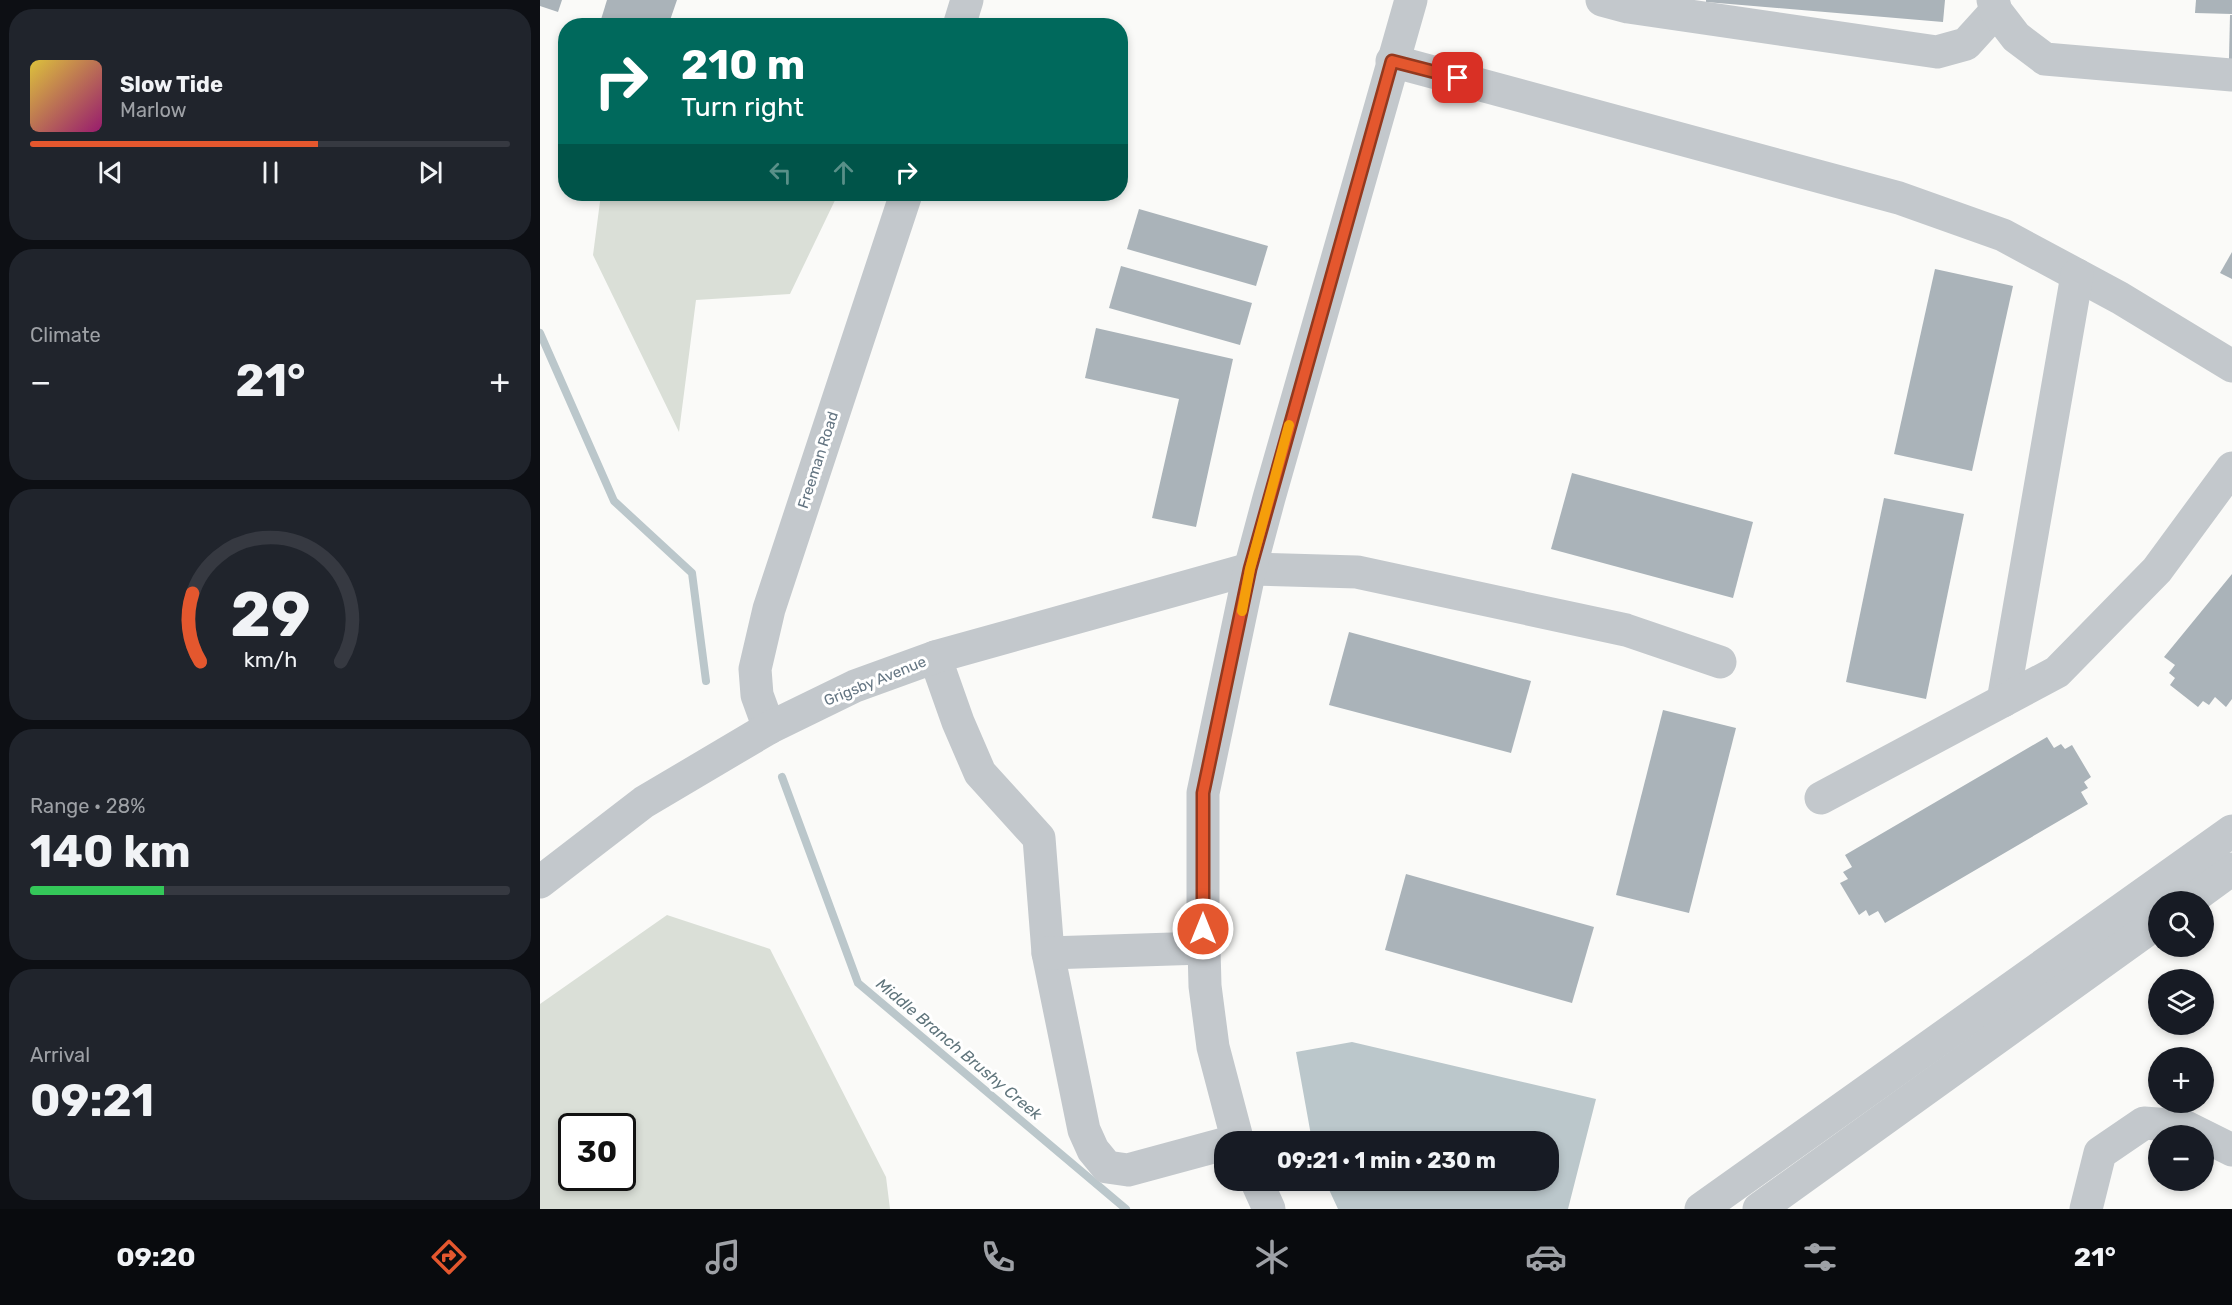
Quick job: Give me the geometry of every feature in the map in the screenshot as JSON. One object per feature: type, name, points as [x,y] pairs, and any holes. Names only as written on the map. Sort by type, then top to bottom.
[{"type":"street","points":[[961,18],[967,0]]},
{"type":"street","points":[[1231,1131],[1213,1047],[1203,948],[1203,793],[1250,569],[1411,0]]},
{"type":"street","points":[[1602,0],[1628,7],[1937,52],[1966,44],[1994,6],[2016,37],[2045,59],[2232,75]]},
{"type":"street","points":[[1392,61],[1899,198],[2003,235],[2120,298],[2232,366]]},
{"type":"street","name":"Freeman Road","points":[[769,728],[757,695],[756,669],[769,609],[904,201]]},
{"type":"street","points":[[2002,701],[2077,275]]},
{"type":"street","points":[[1821,798],[2057,672],[2157,570],[2232,468]]},
{"type":"street","name":"Grigsby Avenue","points":[[540,882],[644,802],[769,728],[855,686],[935,657],[1250,569],[1357,572],[1626,630],[1719,662]]},
{"type":"street","points":[[935,657],[958,722],[980,773],[1039,838],[1048,953],[1084,1130],[1093,1150],[1107,1167],[1128,1170],[1214,1147]]},
{"type":"street","points":[[1701,1209],[2232,831]]},
{"type":"street","points":[[2202,891],[2232,869]]},
{"type":"street","points":[[1759,1209],[2148,929]]},
{"type":"street","points":[[1048,953],[1203,948]]},
{"type":"street","points":[[2086,1209],[2100,1153],[2144,1123],[2184,1125],[2232,1150]]},
{"type":"street","points":[[1261,1191],[1269,1209]]},
{"type":"shaded area","points":[[600,201],[835,201],[790,294],[696,300],[679,432],[593,255]]},
{"type":"shaded area","points":[[667,915],[770,949],[886,1177],[890,1209],[540,1209],[540,1004]]},
{"type":"shaded area","points":[[1352,1042],[1596,1099],[1568,1209],[1338,1209],[1330,1191],[1559,1191],[1559,1131],[1310,1131],[1296,1052]]},
{"type":"building","points":[[540,0],[562,0],[558,12],[540,6]]},
{"type":"building","points":[[607,0],[677,0],[671,18],[601,18]]},
{"type":"building","points":[[1706,0],[1945,0],[1943,22],[1706,2]]},
{"type":"building","points":[[2196,0],[2232,0],[2232,14],[2195,13]]},
{"type":"building","points":[[2230,15],[2232,15],[2232,59],[2229,59]]},
{"type":"building","points":[[1139,209],[1268,246],[1256,286],[1127,249]]},
{"type":"building","points":[[2232,252],[2232,279],[2220,273]]},
{"type":"building","points":[[1121,266],[1252,303],[1240,345],[1109,308]]},
{"type":"building","points":[[1935,269],[2013,286],[1972,471],[1894,454]]},
{"type":"building","points":[[1096,328],[1233,359],[1196,527],[1152,518],[1179,399],[1085,378]]},
{"type":"building","points":[[1572,473],[1753,522],[1733,598],[1551,549]]},
{"type":"building","points":[[1884,498],[1964,514],[1926,699],[1846,682]]},
{"type":"building","points":[[2232,574],[2232,699],[2226,707],[2215,697],[2209,705],[2203,701],[2198,707],[2170,685],[2175,678],[2169,673],[2175,665],[2164,657]]},
{"type":"building","points":[[1349,632],[1531,681],[1511,753],[1329,705]]},
{"type":"building","points":[[1663,710],[1736,728],[1689,913],[1616,895]]},
{"type":"building","points":[[2047,737],[2054,748],[2061,744],[2065,749],[2072,745],[2091,777],[2084,782],[2088,788],[2081,792],[2088,804],[1885,923],[1878,911],[1869,916],[1866,910],[1859,915],[1840,883],[1848,879],[1843,872],[1852,867],[1845,855]]},
{"type":"building","points":[[1406,874],[1594,927],[1572,1003],[1385,950]]},
{"type":"waterway","name":"Middle Branch Brushy Creek","points":[[540,333],[614,501],[692,573],[706,681]]},
{"type":"waterway","name":"Middle Branch Brushy Creek","points":[[782,777],[858,983],[1126,1209]]},
{"type":"slow traffic","points":[[1242,611],[1250,569],[1289,425]]},
{"type":"route","points":[[1203,929],[1203,793],[1250,569],[1392,61],[1458,78]]}]
